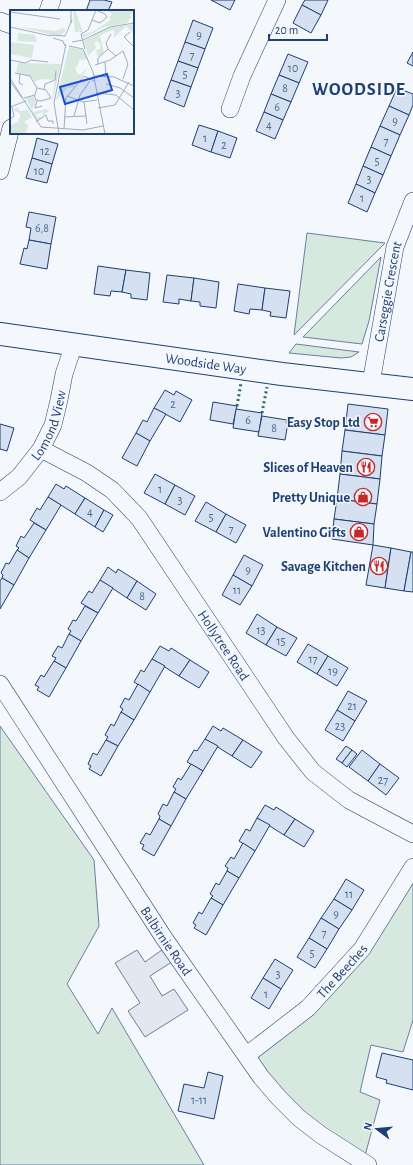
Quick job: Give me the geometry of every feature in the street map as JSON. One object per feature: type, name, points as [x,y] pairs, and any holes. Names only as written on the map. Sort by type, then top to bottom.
[{"type":"street","points":[[48,10],[52,0]]},
{"type":"street","points":[[230,110],[242,76],[277,0]]},
{"type":"street","points":[[0,21],[10,25]]},
{"type":"street","points":[[0,171],[10,132]]},
{"type":"street","name":"Carseggie Crescent","points":[[371,383],[395,247],[413,201]]},
{"type":"street","name":"Woodside Way","points":[[0,334],[282,374],[413,389]]},
{"type":"street","name":"Lomond View","points":[[0,492],[19,477],[41,450],[53,425],[64,374],[74,344]]},
{"type":"street","name":"Hollytree Road","points":[[41,450],[86,473],[112,490],[139,518],[286,738],[313,772],[349,800],[413,834]]},
{"type":"street","name":"Balbirnie Road","points":[[0,684],[169,945],[270,1087],[299,1118],[321,1135],[368,1165]]},
{"type":"street","name":"The Beeches","points":[[247,1055],[308,1008],[362,949],[413,867]]},
{"type":"shaded area","points":[[307,233],[385,243],[294,335]]},
{"type":"shaded area","points":[[381,257],[369,321],[362,344],[303,337]]},
{"type":"shaded area","points":[[296,344],[359,352],[351,357],[341,358],[289,353]]},
{"type":"shaded area","points":[[0,726],[94,860],[99,926],[67,984],[98,1034],[112,1008],[204,1165],[0,1165]]},
{"type":"shaded area","points":[[413,867],[413,1020],[403,1052],[371,1045],[360,1092],[380,1100],[363,1163],[321,1135],[247,1055],[308,1008]]},
{"type":"shaded area","points":[[169,945],[178,958],[150,976],[162,996],[174,989],[188,1010],[145,1037],[128,1011],[140,1003],[115,963],[137,950],[145,962]]},
{"type":"building","points":[[90,0],[104,0],[112,2],[108,10],[86,10]]},
{"type":"building","points":[[211,0],[235,0],[230,10]]},
{"type":"building","points":[[305,0],[328,0],[321,15],[302,5]]},
{"type":"building","points":[[302,5],[321,15],[311,33],[293,23]]},
{"type":"building","points":[[193,20],[213,28],[205,49],[185,42]]},
{"type":"building","points":[[185,42],[205,49],[198,68],[178,61]]},
{"type":"building","points":[[413,52],[413,66],[407,63]]},
{"type":"building","points":[[288,54],[308,62],[299,83],[279,75]]},
{"type":"building","points":[[178,61],[198,68],[191,87],[171,80]]},
{"type":"building","points":[[279,75],[299,83],[291,102],[271,94]]},
{"type":"building","points":[[171,80],[191,87],[184,107],[164,99]]},
{"type":"building","points":[[397,88],[413,94],[413,105],[409,115],[389,106]]},
{"type":"building","points":[[271,94],[291,102],[283,120],[264,112]]},
{"type":"building","points":[[389,106],[409,115],[400,135],[380,126]]},
{"type":"building","points":[[264,112],[283,120],[275,139],[256,131]]},
{"type":"building","points":[[199,125],[218,131],[211,152],[192,145]]},
{"type":"building","points":[[380,126],[400,135],[391,156],[371,147]]},
{"type":"building","points":[[218,131],[237,138],[230,158],[211,152]]},
{"type":"building","points":[[37,138],[58,144],[52,164],[32,158]]},
{"type":"building","points":[[371,147],[391,156],[383,175],[363,166]]},
{"type":"building","points":[[32,158],[52,164],[47,183],[26,178]]},
{"type":"building","points":[[363,166],[383,175],[375,193],[356,184]]},
{"type":"building","points":[[356,184],[375,193],[367,212],[348,203]]},
{"type":"building","points":[[29,212],[56,217],[51,244],[29,240],[31,228],[26,227]]},
{"type":"building","points":[[29,240],[51,244],[47,269],[20,264],[24,248],[27,249]]},
{"type":"building","points":[[98,266],[126,270],[122,292],[111,291],[110,296],[94,294]]},
{"type":"building","points":[[126,270],[150,273],[147,300],[131,298],[131,294],[122,292]]},
{"type":"building","points":[[167,275],[194,278],[191,301],[179,299],[179,304],[163,302]]},
{"type":"building","points":[[194,278],[219,282],[216,308],[200,306],[200,302],[191,301]]},
{"type":"building","points":[[238,284],[265,288],[262,310],[250,309],[249,314],[234,311]]},
{"type":"building","points":[[265,288],[290,291],[286,318],[270,316],[271,312],[262,310]]},
{"type":"building","points":[[165,390],[174,395],[176,391],[192,400],[180,422],[154,408]]},
{"type":"building","points":[[213,402],[237,406],[233,424],[210,420]]},
{"type":"building","points":[[348,404],[388,409],[385,435],[345,430]]},
{"type":"building","points":[[154,408],[166,414],[150,441],[136,433],[143,420],[147,422]]},
{"type":"building","points":[[236,409],[262,413],[259,432],[233,428]]},
{"type":"building","points":[[262,416],[287,420],[286,423],[288,423],[285,440],[258,436]]},
{"type":"building","points":[[0,424],[14,428],[7,451],[0,449]]},
{"type":"building","points":[[345,430],[385,435],[382,456],[342,451]]},
{"type":"building","points":[[136,433],[150,441],[137,466],[122,458]]},
{"type":"building","points":[[342,451],[382,456],[380,479],[340,474]]},
{"type":"building","points":[[155,474],[175,485],[165,504],[144,493]]},
{"type":"building","points":[[340,474],[380,479],[377,504],[337,499]]},
{"type":"building","points":[[56,484],[64,489],[66,486],[85,498],[75,514],[48,497]]},
{"type":"building","points":[[175,485],[195,496],[185,515],[165,504]]},
{"type":"building","points":[[48,497],[61,505],[46,530],[30,520],[37,508],[40,510]]},
{"type":"building","points":[[85,498],[104,510],[95,527],[75,514]]},
{"type":"building","points":[[337,499],[377,504],[374,524],[334,519]]},
{"type":"building","points":[[206,502],[226,514],[216,532],[195,521]]},
{"type":"building","points":[[104,510],[113,515],[103,532],[95,527]]},
{"type":"building","points":[[226,514],[246,525],[236,543],[216,532]]},
{"type":"building","points":[[334,519],[374,524],[373,545],[332,539]]},
{"type":"building","points":[[34,523],[46,530],[29,558],[17,550],[19,548],[16,546],[21,536],[24,538]]},
{"type":"building","points":[[373,545],[391,548],[385,588],[366,585]]},
{"type":"building","points":[[391,548],[411,552],[404,591],[385,588]]},
{"type":"building","points":[[17,550],[29,558],[14,585],[2,578],[3,575],[1,573],[6,563],[9,564]]},
{"type":"building","points":[[411,552],[413,552],[413,592],[404,591]]},
{"type":"building","points":[[244,555],[263,565],[252,586],[233,575]]},
{"type":"building","points":[[108,567],[116,573],[118,569],[137,581],[127,598],[100,580]]},
{"type":"building","points":[[233,575],[252,586],[240,605],[222,595]]},
{"type":"building","points":[[2,578],[14,585],[0,609],[0,581]]},
{"type":"building","points":[[100,580],[113,588],[98,613],[81,603],[89,591],[92,593]]},
{"type":"building","points":[[137,581],[156,594],[146,610],[127,598]]},
{"type":"building","points":[[85,606],[98,613],[81,641],[69,634],[71,631],[68,629],[73,620],[76,621]]},
{"type":"building","points":[[257,614],[277,627],[266,645],[246,633]]},
{"type":"building","points":[[277,627],[297,638],[286,656],[266,645]]},
{"type":"building","points":[[69,634],[81,641],[66,668],[54,661],[56,658],[52,656],[58,646],[62,648]]},
{"type":"building","points":[[308,644],[328,656],[317,674],[297,662]]},
{"type":"building","points":[[160,646],[169,651],[171,648],[190,660],[179,676],[152,659]]},
{"type":"building","points":[[328,656],[348,668],[337,686],[317,674]]},
{"type":"building","points":[[152,659],[165,666],[150,692],[134,682],[141,670],[144,672]]},
{"type":"building","points":[[190,660],[209,672],[199,688],[179,676]]},
{"type":"building","points":[[54,661],[66,668],[49,697],[37,690],[39,687],[35,685],[41,675],[44,677]]},
{"type":"building","points":[[138,684],[150,692],[134,720],[121,712],[123,709],[120,707],[125,698],[129,700]]},
{"type":"building","points":[[348,691],[367,701],[355,721],[337,710]]},
{"type":"building","points":[[337,710],[355,721],[343,741],[325,730]]},
{"type":"building","points":[[121,712],[134,720],[118,746],[106,740],[108,737],[105,735],[111,724],[114,726]]},
{"type":"building","points":[[213,726],[221,731],[223,728],[243,740],[232,756],[205,739]]},
{"type":"building","points":[[205,739],[218,746],[203,771],[187,762],[194,750],[197,751]]},
{"type":"building","points":[[106,740],[118,746],[101,776],[89,769],[91,766],[88,764],[93,753],[97,755]]},
{"type":"building","points":[[243,740],[262,752],[251,768],[232,756]]},
{"type":"building","points":[[346,746],[352,750],[342,763],[336,759]]},
{"type":"building","points":[[352,750],[357,754],[347,767],[342,763]]},
{"type":"building","points":[[362,750],[380,764],[368,781],[349,767]]},
{"type":"building","points":[[191,764],[203,771],[186,799],[174,792],[176,789],[173,787],[178,778],[181,780]]},
{"type":"building","points":[[380,764],[399,778],[386,795],[368,781]]},
{"type":"building","points":[[174,792],[186,799],[171,826],[159,819],[160,816],[158,814],[163,804],[167,806]]},
{"type":"building","points":[[265,805],[274,810],[276,807],[295,819],[284,835],[257,818]]},
{"type":"building","points":[[257,818],[270,825],[255,851],[239,841],[246,829],[250,831]]},
{"type":"building","points":[[159,819],[171,826],[154,856],[142,849],[144,845],[140,843],[146,833],[150,835]]},
{"type":"building","points":[[295,819],[314,831],[304,847],[284,835]]},
{"type":"building","points":[[243,843],[255,851],[239,878],[227,871],[228,868],[225,866],[231,857],[234,859]]},
{"type":"building","points":[[227,871],[239,878],[223,905],[211,898],[213,896],[210,894],[216,883],[219,885]]},
{"type":"building","points":[[346,879],[364,890],[352,910],[334,899]]},
{"type":"building","points":[[211,898],[223,905],[206,935],[194,928],[196,925],[193,923],[199,912],[202,914]]},
{"type":"building","points":[[334,899],[352,910],[339,929],[321,918]]},
{"type":"building","points":[[321,918],[339,929],[327,949],[309,938]]},
{"type":"building","points":[[309,938],[327,949],[315,968],[297,957]]},
{"type":"building","points":[[275,959],[293,970],[281,989],[263,978]]},
{"type":"building","points":[[263,978],[281,989],[269,1009],[251,998]]},
{"type":"building","points":[[382,1053],[413,1060],[413,1090],[386,1083],[387,1080],[376,1077]]},
{"type":"building","points":[[208,1072],[223,1076],[214,1119],[178,1111],[184,1084],[204,1088]]},
{"type":"hedge","points":[[237,406],[241,383]]},
{"type":"hedge","points":[[262,413],[267,387]]},
{"type":"place","name":"Easy Stop Ltd","points":[[373,422]]},
{"type":"place","name":"Slices of Heaven","points":[[366,467]]},
{"type":"place","name":"Pretty Unique","points":[[363,497]]},
{"type":"place","name":"Valentino Gifts","points":[[359,532]]},
{"type":"place","name":"Savage Kitchen","points":[[379,566]]},
{"type":"district","name":"WOODSIDE","points":[[359,89]]}]
